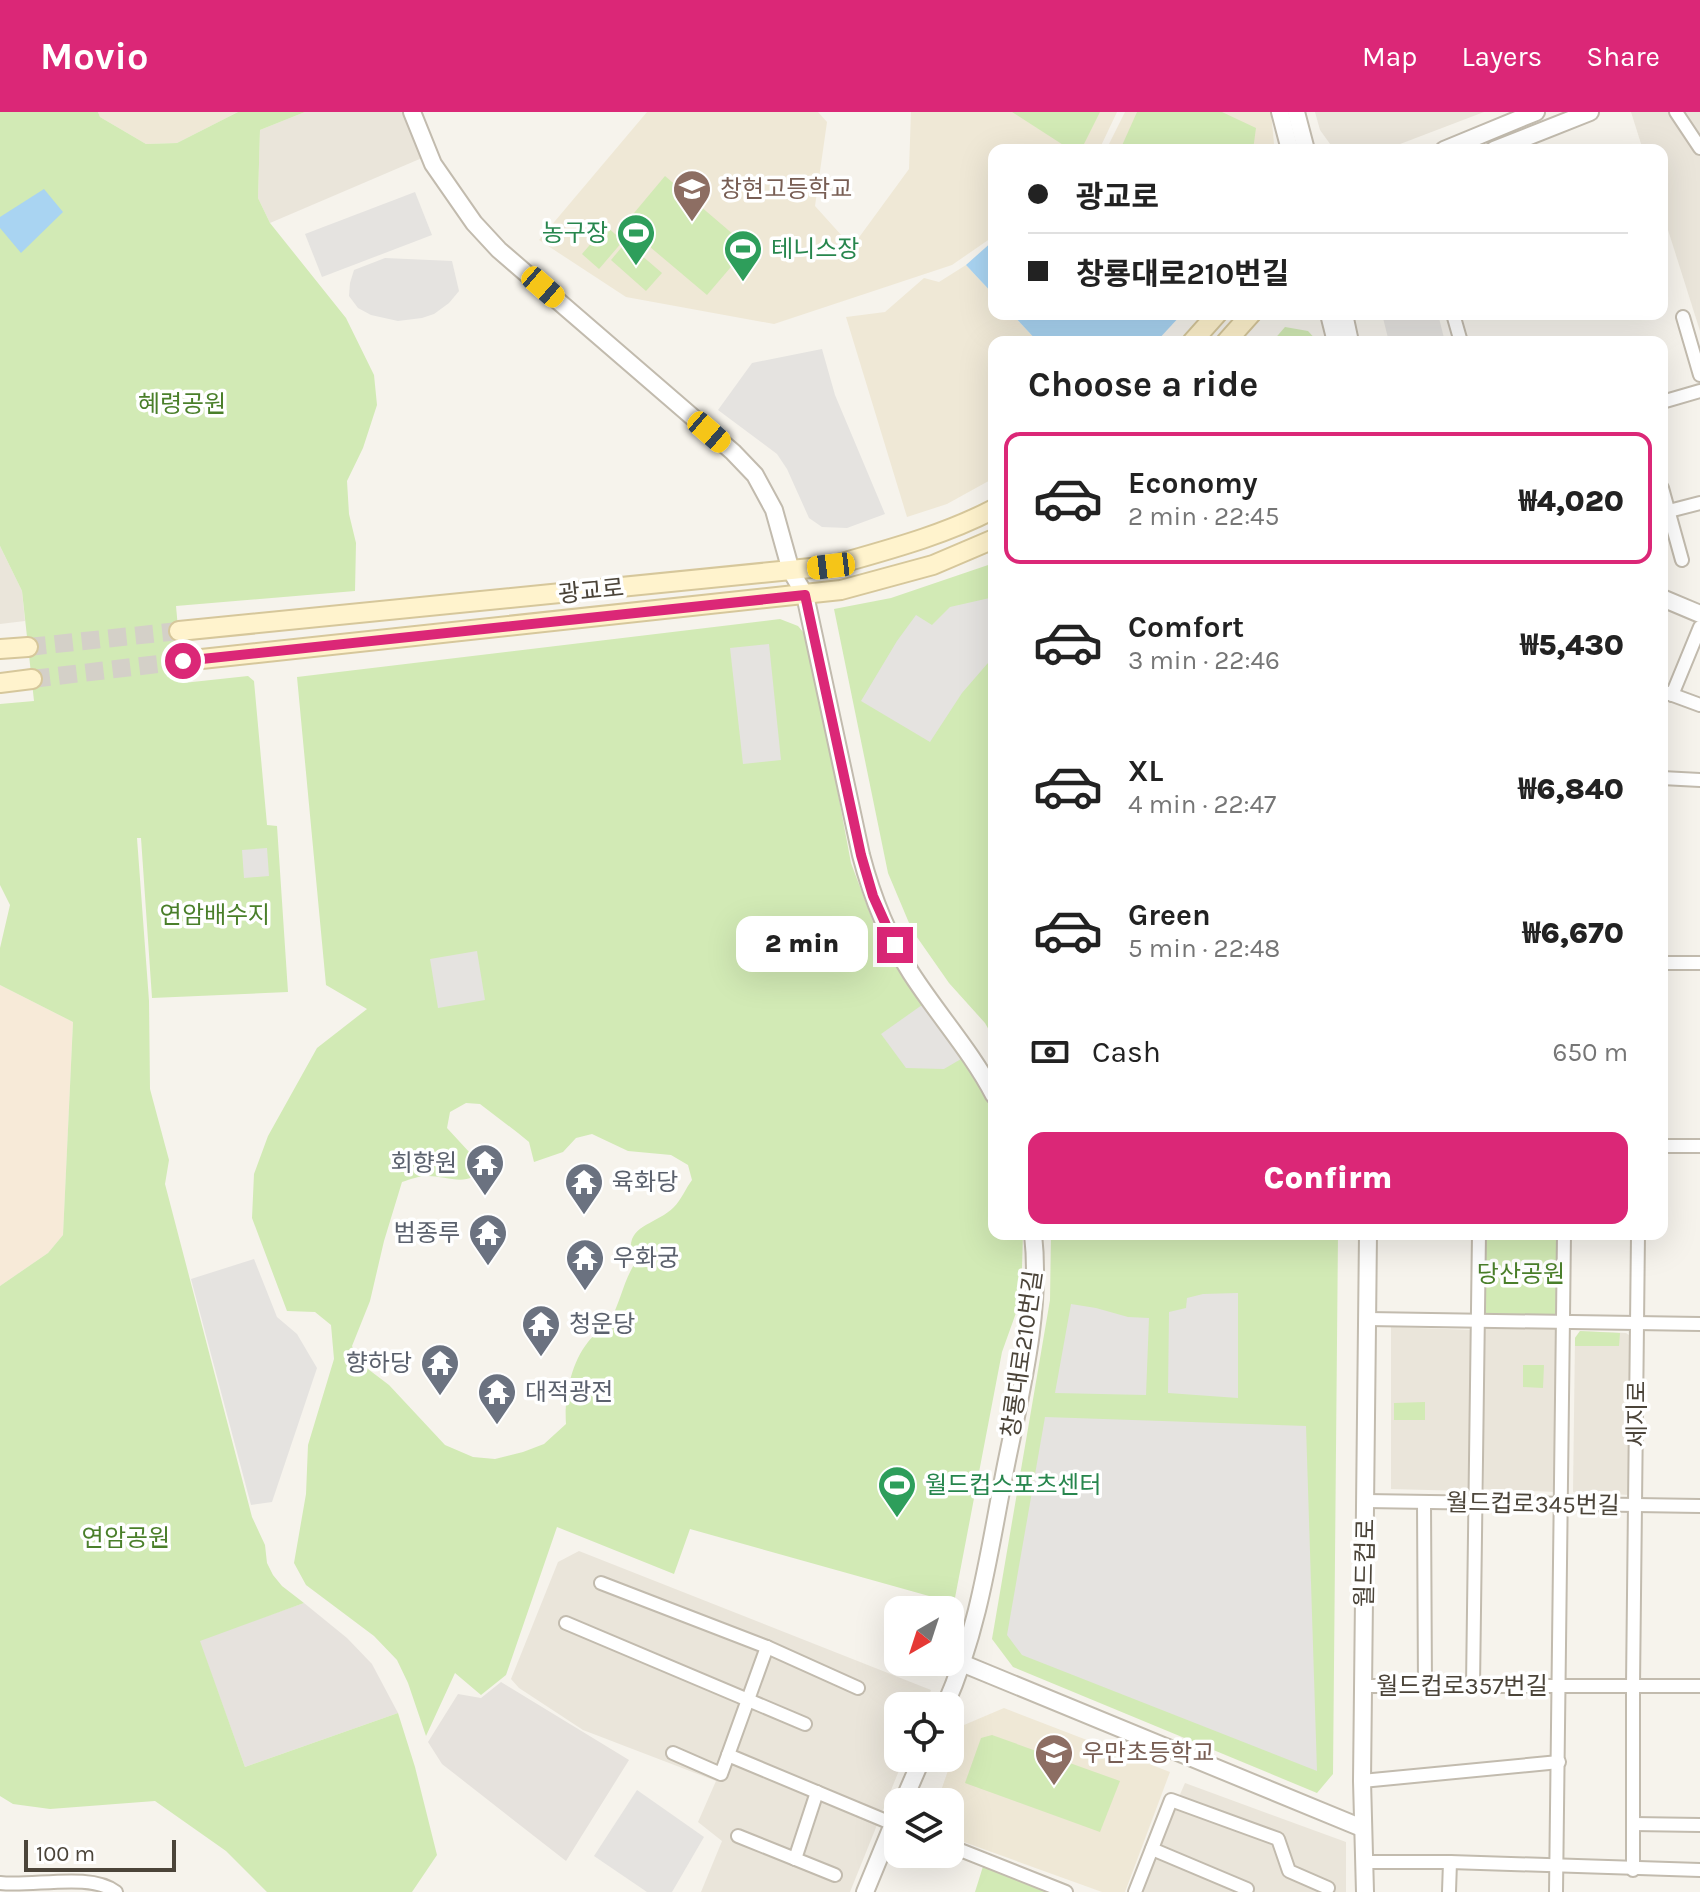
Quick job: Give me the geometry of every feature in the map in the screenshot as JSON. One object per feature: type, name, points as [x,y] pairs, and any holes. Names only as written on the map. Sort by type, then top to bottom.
[{"type":"main road","points":[[1197,336],[1212,320]]},
{"type":"main road","points":[[1231,336],[1246,320]]},
{"type":"main road","name":"광교로","points":[[179,631],[831,566],[922,540],[964,525],[988,512]]},
{"type":"main road","name":"광교로","points":[[183,661],[841,590],[933,565],[988,542]]},
{"type":"main road","points":[[0,649],[28,647]]},
{"type":"main road","points":[[0,683],[32,679]]},
{"type":"street","points":[[412,112],[433,164],[474,223],[499,250],[733,452],[755,475],[774,510],[791,571],[805,595],[861,855],[873,896],[911,973],[965,1047],[988,1085]]},
{"type":"street","points":[[1280,112],[1288,144]]},
{"type":"street","points":[[1296,112],[1304,144]]},
{"type":"street","points":[[1459,144],[1536,112]]},
{"type":"street","points":[[1545,129],[1575,112]]},
{"type":"street","points":[[1509,144],[1590,112]]},
{"type":"street","points":[[1676,112],[1700,148]]},
{"type":"street","points":[[1683,317],[1700,375]]},
{"type":"street","points":[[1668,400],[1700,391]]},
{"type":"street","points":[[1668,507],[1700,503]]},
{"type":"street","points":[[1668,514],[1682,560]]},
{"type":"street","points":[[1668,601],[1700,614]]},
{"type":"street","points":[[1668,691],[1700,627]]},
{"type":"street","points":[[1668,693],[1700,705]]},
{"type":"street","points":[[1668,778],[1700,780]]},
{"type":"street","points":[[1668,963],[1700,963]]},
{"type":"street","points":[[1668,1146],[1700,1146]]},
{"type":"street","name":"창룡대로210번길","points":[[964,1664],[976,1619],[1026,1357],[1034,1280],[1033,1240]]},
{"type":"street","name":"월드컵로","points":[[1365,1892],[1362,1781],[1368,1240]]},
{"type":"street","points":[[1473,1686],[1479,1240]]},
{"type":"street","points":[[1559,1504],[1564,1240]]},
{"type":"street","name":"세지로","points":[[1637,1505],[1638,1240]]},
{"type":"street","points":[[1368,1319],[1700,1324]]},
{"type":"street","name":"월드컵로345번길","points":[[1366,1501],[1700,1506]]},
{"type":"street","points":[[1424,1503],[1425,1686]]},
{"type":"street","name":"월드컵로357번길","points":[[1559,1504],[1560,1686]]},
{"type":"street","points":[[1633,1870],[1637,1505]]},
{"type":"street","points":[[601,1583],[767,1647],[858,1688]]},
{"type":"street","points":[[566,1623],[805,1724]]},
{"type":"street","points":[[673,1753],[721,1774],[767,1647]]},
{"type":"street","points":[[964,1664],[1362,1828]]},
{"type":"street","name":"월드컵로357번길","points":[[1364,1686],[1700,1686]]},
{"type":"street","points":[[1556,1892],[1560,1686]]},
{"type":"street","points":[[728,1755],[884,1817]]},
{"type":"street","points":[[1362,1781],[1559,1762]]},
{"type":"street","points":[[795,1859],[817,1792]]},
{"type":"street","points":[[1135,1892],[1171,1800],[1278,1839],[1289,1871],[1328,1888]]},
{"type":"street","points":[[1633,1824],[1700,1825]]},
{"type":"street","points":[[738,1836],[835,1875]]},
{"type":"street","points":[[865,1892],[884,1848]]},
{"type":"street","points":[[1152,1849],[1247,1889]]},
{"type":"street","points":[[964,1852],[1066,1892]]},
{"type":"street","points":[[1364,1862],[1700,1870]]},
{"type":"street","points":[[1449,1892],[1450,1862]]},
{"type":"street","points":[[0,1883],[98,1882],[116,1892]]},
{"type":"shaded area","points":[[98,112],[238,112],[177,143],[146,144],[100,117]]},
{"type":"shaded area","points":[[305,112],[402,112],[422,158],[270,223],[258,198],[260,130]]},
{"type":"shaded area","name":"창현고등학교","points":[[647,112],[818,112],[827,122],[815,206],[852,247],[909,169],[911,112],[1117,112],[1102,144],[988,144],[988,240],[952,265],[774,324],[626,297],[539,240]]},
{"type":"shaded area","points":[[1125,112],[1271,112],[1274,144],[1109,144]]},
{"type":"shaded area","points":[[1315,112],[1484,112],[1400,144],[1330,144],[1320,130]]},
{"type":"shaded area","points":[[1631,112],[1700,112],[1700,331],[1668,230],[1668,144],[1641,144]]},
{"type":"shaded area","points":[[415,192],[432,235],[322,277],[305,234]]},
{"type":"shaded area","points":[[385,258],[452,261],[459,291],[434,314],[422,318],[398,321],[371,315],[358,308],[349,296],[350,283],[354,270]]},
{"type":"shaded area","points":[[966,265],[988,289],[988,320],[1018,320],[1032,336],[988,336],[988,481],[947,504],[907,517],[846,317],[885,312],[924,278],[939,282]]},
{"type":"shaded area","points":[[1384,320],[1440,320],[1444,336],[1388,336]]},
{"type":"shaded area","points":[[822,349],[835,395],[885,514],[847,528],[822,527],[809,518],[777,454],[718,410],[752,363]]},
{"type":"shaded area","points":[[0,546],[22,591],[25,621],[0,624]]},
{"type":"shaded area","points":[[988,598],[988,663],[962,693],[930,742],[861,701],[916,615],[932,625],[950,607]]},
{"type":"shaded area","points":[[769,644],[781,760],[743,764],[730,648]]},
{"type":"shaded area","points":[[267,848],[269,876],[244,878],[242,850]]},
{"type":"shaded area","points":[[477,951],[485,1000],[438,1008],[430,959]]},
{"type":"shaded area","points":[[0,985],[73,1022],[63,1235],[48,1253],[0,1286]]},
{"type":"shaded area","points":[[922,1005],[961,1059],[944,1069],[906,1068],[881,1034]]},
{"type":"shaded area","points":[[254,1259],[277,1317],[297,1334],[317,1368],[272,1502],[251,1505],[191,1279]]},
{"type":"shaded area","points":[[1238,1293],[1238,1398],[1168,1393],[1169,1312],[1186,1308],[1187,1298],[1203,1294]]},
{"type":"shaded area","points":[[1071,1304],[1128,1317],[1149,1318],[1146,1395],[1055,1393]]},
{"type":"shaded area","points":[[1391,1327],[1473,1330],[1471,1486],[1465,1491],[1391,1489]]},
{"type":"shaded area","points":[[1486,1328],[1558,1329],[1557,1492],[1484,1489],[1483,1331]]},
{"type":"shaded area","points":[[1580,1331],[1626,1333],[1633,1338],[1630,1495],[1573,1492],[1575,1338]]},
{"type":"shaded area","points":[[1045,1417],[1306,1426],[1317,1771],[1022,1655],[1007,1635]]},
{"type":"shaded area","points":[[579,1551],[884,1671],[884,1676],[896,1676],[931,1690],[884,1692],[884,1772],[898,1772],[892,1788],[884,1788],[884,1808],[850,1892],[701,1892],[722,1841],[698,1822],[716,1781],[583,1730],[519,1688],[511,1679],[558,1562]]},
{"type":"shaded area","points":[[304,1603],[347,1638],[372,1664],[398,1713],[245,1767],[199,1640]]},
{"type":"shaded area","points":[[501,1682],[629,1760],[566,1861],[442,1764],[428,1742],[458,1694],[481,1698]]},
{"type":"shaded area","name":"우만초등학교","points":[[1004,1708],[1170,1772],[1125,1892],[1102,1892],[964,1842],[964,1788],[942,1788],[948,1772],[964,1772],[964,1725]]},
{"type":"shaded area","points":[[1185,1783],[1346,1842],[1346,1892],[1137,1892]]},
{"type":"shaded area","points":[[637,1790],[704,1837],[672,1892],[647,1892],[594,1856]]},
{"type":"green space","points":[[0,112],[98,112],[100,117],[146,144],[177,143],[238,112],[305,112],[260,130],[258,198],[270,223],[346,318],[374,375],[377,405],[363,448],[347,481],[349,514],[356,543],[355,591],[176,606],[183,683],[248,676],[254,681],[267,825],[277,826],[288,992],[152,998],[141,838],[137,838],[149,1001],[150,1089],[169,1160],[165,1184],[252,1517],[265,1545],[267,1563],[282,1586],[304,1603],[200,1641],[245,1767],[398,1713],[437,1855],[412,1892],[267,1892],[226,1851],[155,1801],[50,1809],[13,1804],[0,1796],[0,1286],[48,1253],[63,1235],[73,1022],[0,985],[0,948],[10,905],[0,885],[0,704],[34,701],[22,591],[0,546]]},
{"type":"green space","points":[[1012,112],[1100,112],[1084,144],[1062,144]]},
{"type":"green space","points":[[1137,112],[1222,112],[1256,128],[1254,144],[1123,144]]},
{"type":"green space","points":[[665,176],[748,247],[707,295],[624,225]]},
{"type":"green space","name":"농구장","points":[[606,226],[623,241],[599,269],[582,254]]},
{"type":"green space","name":"농구장","points":[[626,242],[662,273],[646,291],[611,260]]},
{"type":"green space","points":[[1285,327],[1308,331],[1313,336],[1277,336]]},
{"type":"green space","points":[[988,565],[988,1028],[949,983],[912,930],[888,873],[834,609],[891,598]]},
{"type":"green space","points":[[780,619],[798,626],[809,639],[851,863],[881,943],[968,1058],[988,1093],[988,1240],[1023,1240],[1021,1299],[1002,1352],[955,1596],[929,1596],[690,1529],[674,1574],[557,1527],[506,1675],[481,1695],[455,1673],[426,1736],[397,1660],[374,1636],[306,1585],[294,1563],[306,1494],[308,1445],[334,1359],[331,1325],[315,1312],[287,1311],[252,1218],[254,1174],[268,1136],[317,1048],[367,1009],[326,985],[297,677]],"holes":[[[466,1103],[480,1104],[529,1142],[534,1162],[563,1152],[576,1138],[592,1134],[628,1151],[671,1155],[688,1165],[692,1180],[674,1207],[635,1234],[631,1251],[635,1263],[613,1314],[582,1350],[573,1370],[566,1403],[566,1424],[544,1444],[523,1452],[495,1459],[473,1457],[445,1445],[389,1385],[360,1363],[352,1346],[370,1301],[402,1182],[425,1176],[465,1179],[472,1177],[482,1166],[447,1128],[450,1112]]]},
{"type":"green space","points":[[1051,1240],[1338,1240],[1333,1774],[1317,1793],[1013,1667],[992,1639],[1050,1300]]},
{"type":"green space","name":"당산공원","points":[[1486,1240],[1557,1240],[1556,1315],[1485,1314]]},
{"type":"green space","points":[[1580,1331],[1620,1333],[1619,1346],[1575,1346],[1575,1338]]},
{"type":"green space","points":[[1523,1365],[1544,1365],[1543,1388],[1523,1387]]},
{"type":"green space","points":[[1425,1402],[1425,1420],[1394,1420],[1394,1403]]},
{"type":"green space","points":[[992,1735],[1120,1781],[1100,1832],[965,1783],[981,1738]]},
{"type":"green space","points":[[985,1860],[1058,1892],[975,1892]]},
{"type":"water","points":[[44,189],[63,212],[21,253],[0,228],[0,217]]},
{"type":"water","points":[[988,245],[988,289],[966,265]]},
{"type":"water","points":[[1018,320],[1176,320],[1162,336],[1032,336]]},
{"type":"tunnel","points":[[28,647],[179,631]]},
{"type":"tunnel","points":[[32,679],[183,661]]},
{"type":"place","name":"창현고등학교","points":[[692,223]]},
{"type":"place","name":"농구장","points":[[636,267]]},
{"type":"place","name":"테니스장","points":[[743,283]]},
{"type":"place","name":"회향원","points":[[485,1197]]},
{"type":"place","name":"육화당","points":[[584,1216]]},
{"type":"place","name":"범종루","points":[[488,1267]]},
{"type":"place","name":"우화궁","points":[[585,1292]]},
{"type":"place","name":"청운당","points":[[541,1358]]},
{"type":"place","name":"향하당","points":[[440,1397]]},
{"type":"place","name":"대적광전","points":[[497,1426]]},
{"type":"place","name":"월드컵스포츠센터","points":[[897,1519]]},
{"type":"place","name":"우만초등학교","points":[[1054,1787]]},
{"type":"route","points":[[183,661],[805,595],[861,855],[873,896],[895,945]]},
{"type":"park label","name":"혜령공원","points":[[182,404]]},
{"type":"park label","name":"연암배수지","points":[[215,915]]},
{"type":"park label","name":"연암공원","points":[[126,1538]]}]
